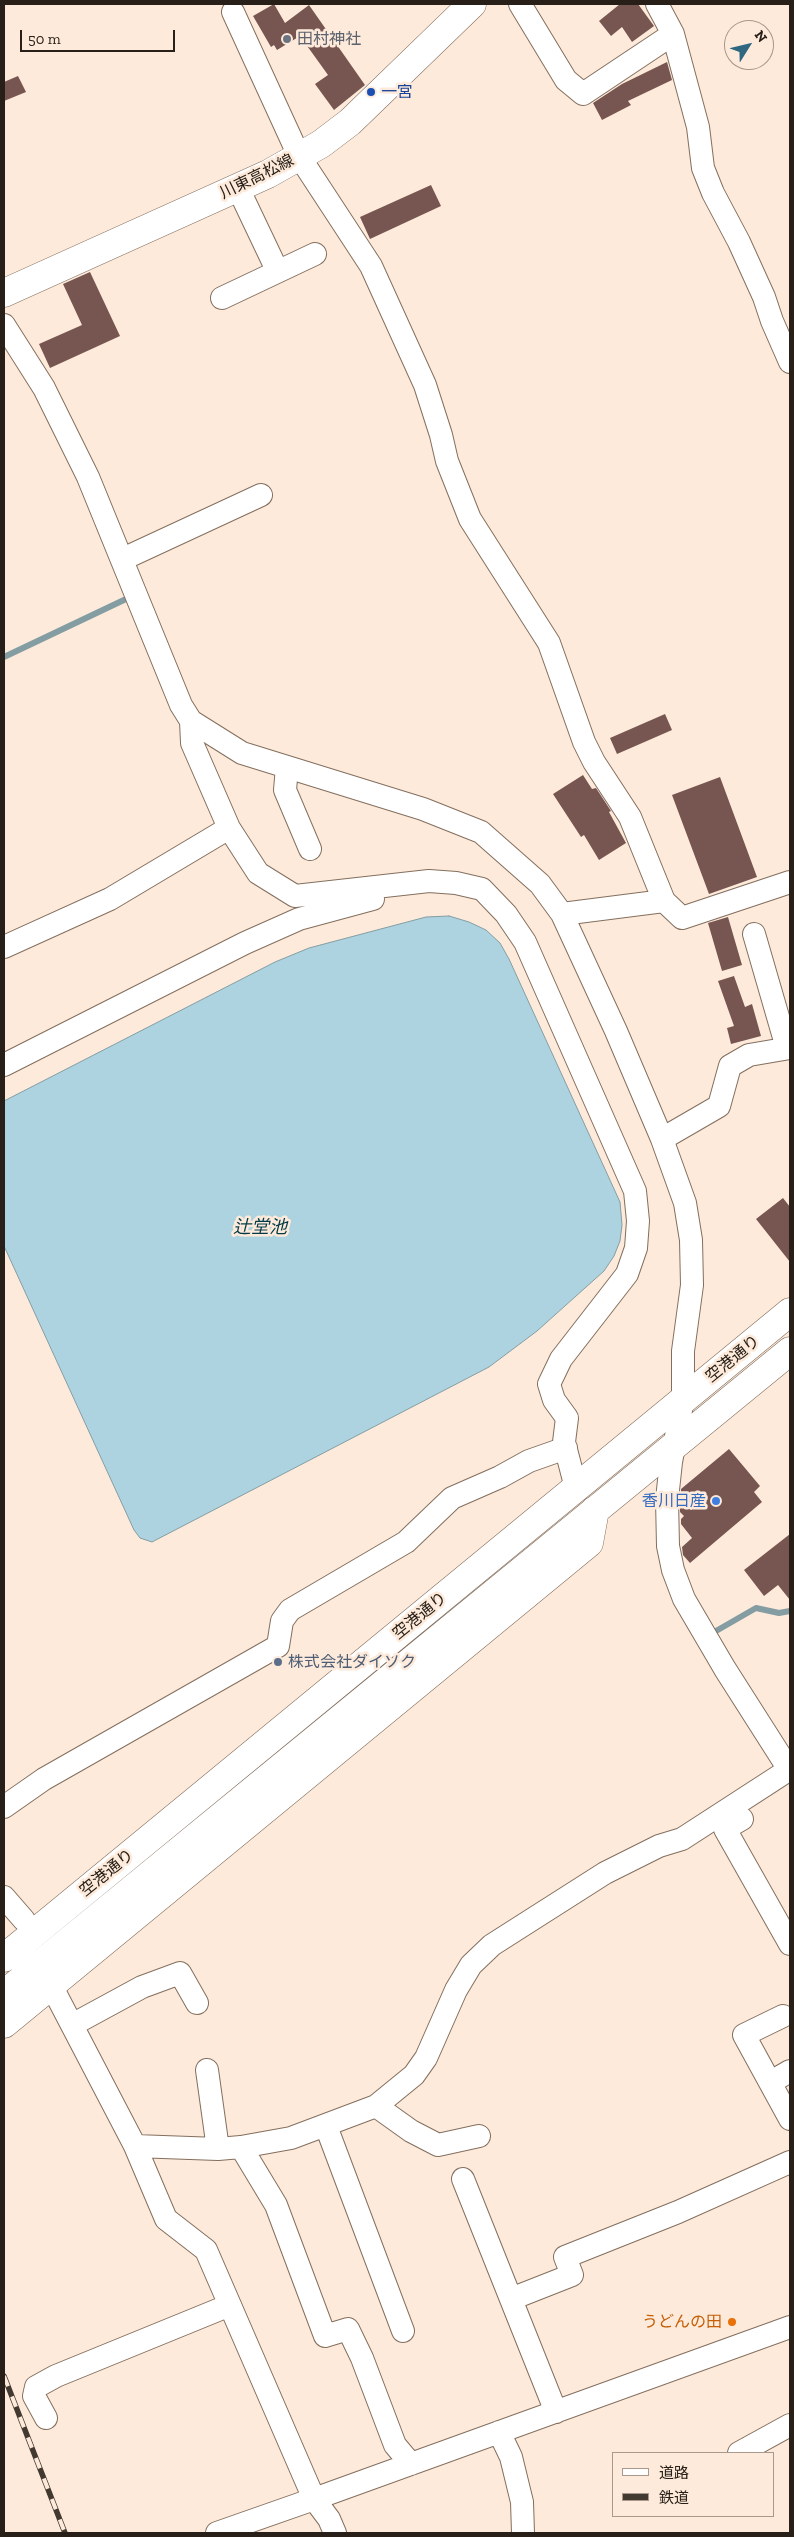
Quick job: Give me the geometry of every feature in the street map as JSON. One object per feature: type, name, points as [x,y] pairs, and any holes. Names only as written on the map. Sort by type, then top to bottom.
[{"type":"main road","name":"川東高松線","points":[[4,293],[238,188],[300,156],[350,122],[472,4]]},
{"type":"main road","name":"空港通り","points":[[4,1958],[790,1312]]},
{"type":"main road","name":"空港通り","points":[[4,1994],[790,1351]]},
{"type":"main road","points":[[14,1928],[546,1497],[576,1488]]},
{"type":"main road","points":[[4,2024],[589,1543],[595,1510]]},
{"type":"street","points":[[520,4],[566,80],[584,94],[673,34]]},
{"type":"street","points":[[657,4],[673,34],[698,127],[703,168],[713,193],[739,242],[764,296],[772,321],[790,362]]},
{"type":"street","points":[[233,12],[300,156],[372,266],[425,385],[447,461],[470,519],[549,643],[584,742],[594,762],[630,817],[664,901],[682,918],[790,882]]},
{"type":"street","points":[[238,188],[276,270]]},
{"type":"street","points":[[222,298],[276,270],[315,254]]},
{"type":"street","points":[[4,326],[44,388],[88,477],[181,705],[191,721],[242,753],[423,809],[481,832],[540,884],[562,914],[662,1139],[685,1203],[691,1240],[692,1284],[683,1351],[683,1400],[667,1499],[668,1546],[673,1570],[684,1599],[711,1646],[790,1770],[682,1839],[659,1846],[605,1873],[492,1945],[471,1965],[456,1990],[426,2058],[414,2075],[376,2106],[291,2138],[241,2147],[218,2149],[135,2146]]},
{"type":"street","points":[[123,559],[261,496]]},
{"type":"street","points":[[191,721],[192,743],[229,828],[258,873],[295,896],[384,888],[429,881],[456,883],[482,889],[506,914],[525,942],[635,1192],[638,1221],[636,1248],[627,1274],[561,1359],[549,1384],[554,1400],[567,1418],[564,1442],[576,1488]]},
{"type":"street","points":[[287,767],[284,790],[310,849]]},
{"type":"street","points":[[4,947],[110,899],[229,828]]},
{"type":"street","points":[[4,1065],[245,943],[299,919],[372,900],[384,888]]},
{"type":"street","points":[[562,914],[664,901]]},
{"type":"street","points":[[662,1139],[719,1106],[730,1066],[749,1056],[789,1048],[754,934]]},
{"type":"street","points":[[4,1807],[44,1779],[278,1646],[282,1621],[290,1610],[406,1542],[452,1498],[500,1477],[530,1461],[566,1448]]},
{"type":"street","points":[[742,1819],[725,1830],[790,1944]]},
{"type":"street","points":[[4,1897],[14,1928]]},
{"type":"street","points":[[72,2025],[142,1987],[180,1973],[197,2003]]},
{"type":"street","points":[[51,1985],[135,2146],[166,2219],[206,2250],[314,2499],[330,2519],[335,2533]]},
{"type":"street","points":[[783,2016],[744,2034],[781,2076],[790,2119]]},
{"type":"street","points":[[206,2070],[218,2149]]},
{"type":"street","points":[[376,2106],[411,2131],[438,2145],[479,2136]]},
{"type":"street","points":[[326,2126],[403,2331]]},
{"type":"street","points":[[241,2147],[276,2205],[324,2336],[348,2329],[362,2358],[395,2445],[411,2464]]},
{"type":"street","points":[[511,2299],[572,2275],[565,2257],[678,2212],[790,2162]]},
{"type":"street","points":[[463,2180],[556,2412]]},
{"type":"street","points":[[46,2418],[34,2396],[36,2387],[56,2376],[230,2305]]},
{"type":"street","points":[[217,2533],[790,2327]]},
{"type":"street","points":[[741,2452],[790,2424]]},
{"type":"street","points":[[498,2432],[511,2457],[522,2502],[523,2533]]},
{"type":"water","name":"辻堂池","points":[[449,916],[486,930],[500,943],[509,959],[620,1202],[622,1225],[620,1241],[614,1256],[604,1271],[537,1331],[489,1367],[152,1542],[140,1538],[134,1530],[4,1246],[4,1101],[275,962],[309,948],[426,917]]},
{"type":"building","points":[[274,4],[285,23],[309,5],[365,85],[334,110],[315,84],[328,75],[300,36],[277,50],[274,45],[271,47],[253,16]]},
{"type":"building","points":[[620,4],[638,4],[654,26],[632,42],[622,27],[611,36],[599,21]]},
{"type":"building","points":[[667,62],[672,80],[628,101],[631,105],[602,120],[593,103],[622,84]]},
{"type":"building","points":[[18,76],[26,92],[4,101],[4,82]]},
{"type":"building","points":[[431,185],[441,206],[370,239],[360,217]]},
{"type":"building","points":[[90,272],[120,336],[50,368],[39,344],[82,325],[63,284]]},
{"type":"building","points":[[665,714],[672,730],[617,754],[610,738]]},
{"type":"building","points":[[583,775],[592,789],[596,788],[611,811],[609,812],[626,843],[599,860],[584,835],[581,837],[553,794]]},
{"type":"building","points":[[720,777],[757,877],[709,894],[672,795]]},
{"type":"building","points":[[728,917],[742,965],[722,971],[708,923]]},
{"type":"building","points":[[734,976],[745,1007],[752,1004],[761,1036],[731,1044],[727,1028],[734,1026],[718,981]]},
{"type":"building","points":[[783,1198],[790,1207],[790,1262],[756,1219]]},
{"type":"building","points":[[729,1449],[760,1486],[754,1492],[762,1502],[690,1563],[683,1555],[682,1547],[692,1538],[681,1524],[681,1519],[684,1516],[680,1512],[680,1505],[685,1501],[681,1495],[681,1489]]},
{"type":"building","points":[[790,1534],[790,1600],[778,1585],[764,1596],[744,1570]]},
{"type":"waterway","points":[[4,657],[126,599]]},
{"type":"waterway","points":[[716,1631],[756,1608],[779,1613],[790,1611]]},
{"type":"railway","points":[[4,2376],[65,2533]]},
{"type":"place","name":"田村神社","points":[[287,39]]},
{"type":"place","name":"一宮","points":[[371,92]]},
{"type":"place","name":"香川日産","points":[[716,1501]]},
{"type":"place","name":"株式会社ダイソク","points":[[278,1662]]},
{"type":"place","name":"うどんの田","points":[[732,2322]]}]
